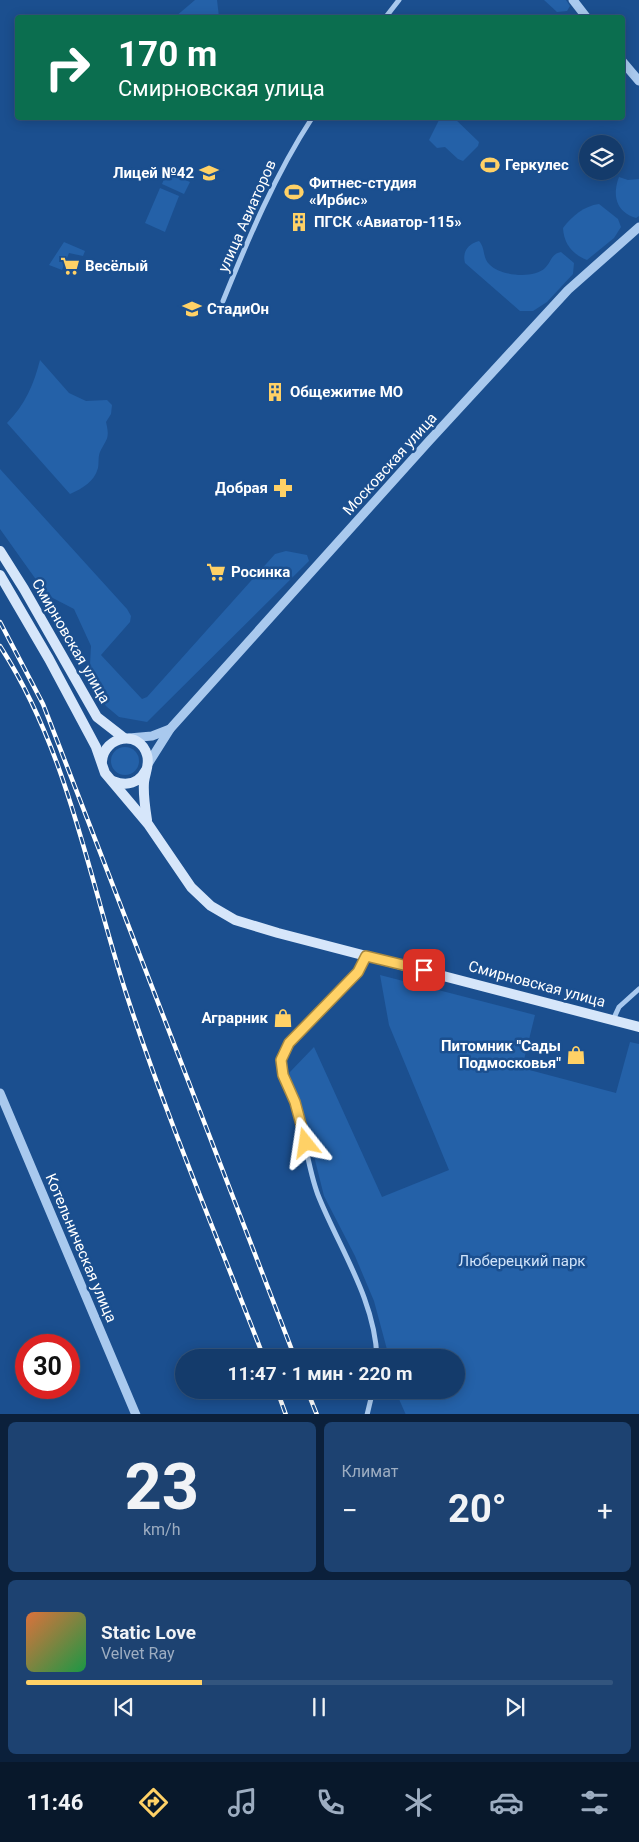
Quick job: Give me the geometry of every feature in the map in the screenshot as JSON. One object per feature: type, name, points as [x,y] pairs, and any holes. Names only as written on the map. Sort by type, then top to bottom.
[{"type":"main road","name":"Смирновская улица","points":[[0,552],[24,589],[97,718],[126,738],[144,747],[147,767],[144,796],[148,824]]},
{"type":"main road","name":"Смирновская улица","points":[[0,575],[49,659],[96,747],[105,773],[148,824],[191,887],[211,906],[235,920],[639,1027]]},
{"type":"main road","points":[[102,762],[108,745],[126,738]]},
{"type":"main road","points":[[113,781],[124,784],[135,782],[147,767]]},
{"type":"street","points":[[387,15],[399,0]]},
{"type":"street","points":[[573,0],[585,15]]},
{"type":"street","points":[[625,65],[639,81]]},
{"type":"street","name":"улица Авиаторов","points":[[223,301],[261,208],[291,150],[311,120]]},
{"type":"street","name":"Московская улица","points":[[147,767],[170,729],[429,441],[568,290],[639,227]]},
{"type":"street","points":[[126,738],[152,736],[170,729]]},
{"type":"street","points":[[366,956],[358,972],[289,1043],[281,1060],[283,1075],[295,1102],[317,1192],[361,1289],[376,1349]]},
{"type":"street","points":[[613,1020],[619,1006],[639,989]]},
{"type":"street","name":"Котельническая улица","points":[[0,1093],[136,1414]]},
{"type":"street","points":[[367,1414],[371,1399]]},
{"type":"green space","points":[[195,0],[217,0],[219,15],[177,15]]},
{"type":"green space","points":[[544,0],[566,0],[570,6],[567,11],[557,12]]},
{"type":"green space","points":[[439,120],[456,120],[479,142],[478,146],[463,161],[445,147],[437,148],[429,140]]},
{"type":"green space","points":[[167,172],[190,182],[184,194],[162,184]]},
{"type":"green space","points":[[624,179],[639,179],[639,216],[636,218],[624,212],[617,202],[618,180]]},
{"type":"green space","points":[[160,188],[179,196],[165,232],[145,223]]},
{"type":"green space","points":[[599,204],[618,219],[621,227],[614,238],[587,260],[577,255],[567,244],[563,228],[579,212]]},
{"type":"green space","points":[[479,241],[490,265],[502,272],[518,275],[533,274],[545,268],[553,256],[561,252],[574,263],[573,274],[547,302],[533,311],[520,311],[465,263],[465,252],[472,244]]},
{"type":"green space","points":[[64,242],[85,251],[83,256],[69,253],[62,270],[49,265]]},
{"type":"green space","points":[[40,360],[69,393],[86,401],[107,400],[112,405],[111,414],[106,422],[107,438],[99,454],[96,473],[87,484],[70,494],[7,423],[19,409],[28,394]]},
{"type":"green space","points":[[0,469],[127,609],[131,616],[130,622],[101,655],[142,699],[147,697],[275,554],[286,551],[307,555],[309,561],[147,722],[119,717],[106,706],[94,687],[90,665],[91,646],[74,609],[47,595],[0,529]]},
{"type":"green space","points":[[125,747],[135,751],[139,761],[135,771],[125,775],[115,771],[111,761],[115,751]]},
{"type":"green space","name":"Люберецкий парк","points":[[380,975],[535,1015],[522,1068],[616,1093],[630,1042],[639,1044],[639,1414],[406,1414],[399,1399],[465,1399],[465,1349],[387,1349],[374,1301],[355,1256],[324,1196],[302,1108],[289,1073],[314,1047],[382,1197],[449,1170],[389,1025]]},
{"type":"railway","points":[[0,622],[43,704],[292,1349]]},
{"type":"railway","points":[[0,646],[23,686],[43,728],[60,771],[112,949],[141,1039],[260,1349]]},
{"type":"railway","points":[[280,1399],[286,1414]]},
{"type":"railway","points":[[311,1399],[317,1414]]},
{"type":"place","name":"Геркулес","points":[[490,165]]},
{"type":"place","name":"Лицей №42","points":[[209,173]]},
{"type":"place","name":"Фитнес-студия «Ирбис»","points":[[294,192]]},
{"type":"place","name":"ПГСК «Авиатор-115»","points":[[299,222]]},
{"type":"place","name":"Весёлый","points":[[70,266]]},
{"type":"place","name":"СтадиОн","points":[[192,309]]},
{"type":"place","name":"Общежитие МО","points":[[275,392]]},
{"type":"place","name":"Добрая","points":[[283,488]]},
{"type":"place","name":"Росинка","points":[[216,572]]},
{"type":"place","name":"Аграрник","points":[[283,1018]]},
{"type":"place","name":"Питомник \"Сады Подмосковья\"","points":[[576,1055]]},
{"type":"route","points":[[306,1143],[295,1102],[283,1075],[281,1060],[289,1043],[358,972],[366,956],[424,970]]}]
